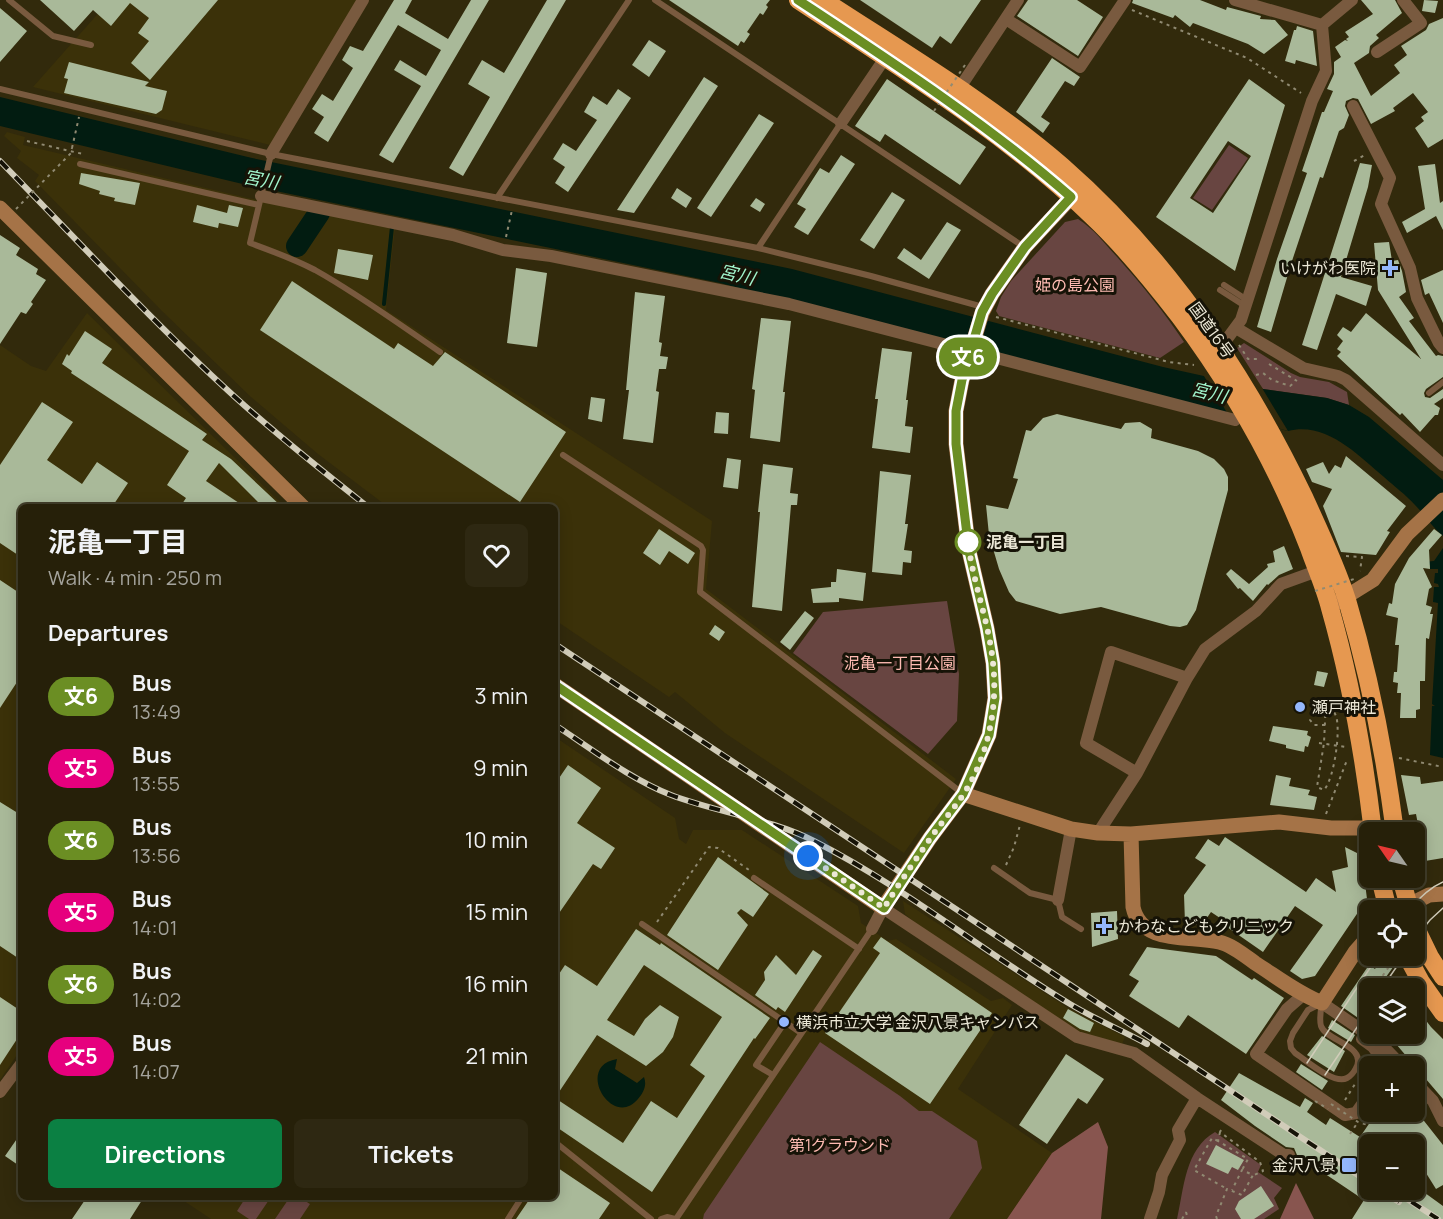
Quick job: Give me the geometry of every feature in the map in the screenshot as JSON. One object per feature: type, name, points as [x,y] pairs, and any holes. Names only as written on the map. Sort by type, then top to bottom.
[{"type":"highway","name":"国道16号","points":[[798,0],[934,90],[1012,148],[1077,191],[1094,218],[1130,256],[1166,300],[1222,377],[1242,420],[1280,481],[1317,571],[1338,602],[1367,776],[1372,822]]},
{"type":"highway","name":"国道16号","points":[[824,0],[959,89],[1025,136],[1077,191],[1140,245],[1246,380],[1313,518],[1373,711],[1393,822]]},
{"type":"highway","points":[[1425,947],[1443,977]]},
{"type":"highway","points":[[1408,966],[1443,1013]]},
{"type":"street","points":[[270,158],[363,0]]},
{"type":"street","points":[[959,89],[1018,0]]},
{"type":"street","points":[[1235,0],[1322,25]]},
{"type":"street","points":[[1322,25],[1352,0]]},
{"type":"street","points":[[1377,52],[1421,23],[1403,0]]},
{"type":"street","points":[[1006,19],[1080,67],[1123,3]]},
{"type":"street","points":[[1218,346],[1236,328],[1246,303],[1312,101],[1326,71],[1322,25]]},
{"type":"street","points":[[841,123],[885,58]]},
{"type":"street","points":[[1353,106],[1390,178],[1381,204],[1410,268],[1417,298],[1443,348]]},
{"type":"street","points":[[872,929],[930,838],[963,794],[989,735],[995,698],[993,663],[969,551],[956,444],[956,411],[962,380],[982,312],[1025,247],[1077,191]]},
{"type":"street","points":[[261,197],[453,235],[503,250],[551,256],[789,304],[1242,420]]},
{"type":"street","points":[[0,208],[300,504]]},
{"type":"street","points":[[1236,328],[1303,368],[1346,380],[1443,465]]},
{"type":"street","points":[[1338,602],[1373,579],[1407,534],[1443,500]]},
{"type":"street","points":[[1098,833],[1137,773],[1187,678],[1205,649],[1256,611],[1281,584],[1317,571]]},
{"type":"street","points":[[1137,773],[1086,743],[1111,652],[1187,678]]},
{"type":"street","points":[[558,687],[1077,1037],[1134,1053],[1197,1098],[1284,1155],[1289,1155]]},
{"type":"street","points":[[963,794],[1071,829],[1098,833],[1131,834],[1279,822],[1359,829]]},
{"type":"street","points":[[1058,900],[1071,829]]},
{"type":"street","points":[[1131,834],[1133,908],[1135,918],[1140,925],[1161,934],[1220,942],[1233,948],[1303,995],[1322,1003],[1379,1042],[1392,1056]]},
{"type":"street","points":[[1420,900],[1429,895],[1443,894]]},
{"type":"street","points":[[1322,1003],[1359,947]]},
{"type":"street","points":[[1303,995],[1287,1009],[1256,1054],[1345,1115],[1356,1113],[1359,1109]]},
{"type":"street","points":[[1358,1037],[1373,1047],[1380,1056]]},
{"type":"street","points":[[0,1092],[18,1068]]},
{"type":"street","points":[[1425,1093],[1440,1106],[1443,1121]]},
{"type":"street","points":[[1150,1219],[1162,1175],[1180,1140],[1178,1130],[1197,1098]]},
{"type":"lane","points":[[9,0],[53,36],[90,45]]},
{"type":"lane","points":[[497,198],[629,0]]},
{"type":"lane","points":[[655,0],[1025,247]]},
{"type":"lane","points":[[0,89],[270,158],[497,198],[758,248],[871,276],[982,312]]},
{"type":"lane","points":[[758,248],[841,123]]},
{"type":"lane","points":[[270,158],[250,243],[314,270],[440,352]]},
{"type":"lane","points":[[80,164],[261,197]]},
{"type":"lane","points":[[1222,287],[1246,303]]},
{"type":"lane","points":[[1429,393],[1443,381]]},
{"type":"lane","points":[[563,455],[701,546],[703,550],[700,592],[963,794]]},
{"type":"lane","points":[[994,868],[1030,893],[1058,900],[1062,917],[1081,929]]},
{"type":"lane","points":[[754,878],[859,949]]},
{"type":"lane","points":[[642,924],[801,1033]]},
{"type":"lane","points":[[661,1219],[667,1217],[675,1219],[872,929]]},
{"type":"lane","points":[[1322,1003],[1321,1026],[1324,1031],[1352,1049],[1359,1059],[1352,1074],[1345,1079],[1338,1080],[1331,1077],[1291,1048],[1290,1041],[1307,1012],[1322,1003]]},
{"type":"lane","points":[[773,1076],[756,1065],[785,1022]]},
{"type":"lane","points":[[558,1147],[651,1219]]},
{"type":"lane","points":[[508,1219],[520,1200]]},
{"type":"path","points":[[1123,3],[1247,58],[1287,82],[1312,101]]},
{"type":"path","points":[[934,111],[967,62]]},
{"type":"path","points":[[16,209],[71,153],[81,108]]},
{"type":"path","points":[[503,250],[514,202]]},
{"type":"path","points":[[982,312],[1169,362],[1203,367]]},
{"type":"path","points":[[1238,344],[1248,359],[1260,358],[1297,381]]},
{"type":"path","points":[[1246,380],[1260,372],[1272,380],[1290,386]]},
{"type":"path","points":[[1315,591],[1354,579],[1362,569],[1362,557],[1340,556]]},
{"type":"path","points":[[1326,700],[1336,717],[1336,746],[1329,785],[1324,790],[1317,787],[1325,725],[1326,700]]},
{"type":"path","points":[[1325,710],[1318,708],[1312,710],[1310,720],[1314,725],[1325,725]]},
{"type":"path","points":[[1319,743],[1350,747]]},
{"type":"path","points":[[1325,818],[1349,754]]},
{"type":"path","points":[[1391,756],[1443,767]]},
{"type":"path","points":[[1329,785],[1337,786]]},
{"type":"path","points":[[1002,874],[1014,847],[1022,814]]},
{"type":"path","points":[[652,931],[706,850],[712,847],[723,852]]},
{"type":"path","points":[[1383,978],[1393,966]]},
{"type":"path","points":[[1315,1101],[1328,1109]]},
{"type":"path","points":[[1331,1104],[1358,1122],[1368,1125]]},
{"type":"path","points":[[1218,1141],[1223,1115]]},
{"type":"path","points":[[1350,1134],[1358,1122]]},
{"type":"path","points":[[1220,1132],[1260,1162],[1263,1171],[1253,1175],[1242,1196],[1194,1170],[1212,1138],[1248,1160],[1241,1169],[1232,1190]]},
{"type":"path","points":[[1241,1169],[1253,1175]]},
{"type":"path","points":[[1247,1186],[1250,1193]]},
{"type":"path","points":[[1217,1219],[1216,1216],[1227,1188]]},
{"type":"path","points":[[1182,1219],[1186,1212],[1188,1219]]},
{"type":"shaded area","points":[[110,0],[357,0],[270,145],[33,87]]},
{"type":"shaded area","points":[[7,132],[25,137],[23,145],[248,198],[395,227],[386,310],[712,521],[706,589],[956,779],[904,853],[725,733],[675,692],[669,697],[558,622],[558,504],[384,504],[318,454],[251,397],[162,311],[35,181],[39,175],[17,158],[21,151],[4,136]]},
{"type":"shaded area","points":[[87,313],[282,504],[18,504],[18,1053],[0,1080],[0,345],[31,366],[46,371]]},
{"type":"shaded area","name":"横浜市立大学 金沢八景キャンパス","points":[[558,739],[675,818],[679,839],[686,844],[693,830],[742,830],[858,906],[861,923],[888,941],[896,939],[991,1001],[1003,998],[1012,1005],[958,1089],[1052,1153],[1007,1219],[211,1219],[182,1200],[558,1200]]},
{"type":"shaded area","points":[[903,901],[1068,1008],[1125,1037],[1122,1044],[1080,1034],[918,925],[905,914]]},
{"type":"shaded area","points":[[1098,1122],[1108,1147],[1101,1219],[1007,1219],[1052,1153]]},
{"type":"shaded area","points":[[1296,1183],[1314,1219],[1280,1219]]},
{"type":"green space","points":[[1229,145],[1248,158],[1212,210],[1193,198]]},
{"type":"green space","name":"姫の島公園","points":[[1078,219],[1094,232],[1127,268],[1161,309],[1184,342],[1160,358],[999,316],[996,311],[1011,281],[1065,222]]},
{"type":"green space","points":[[1244,343],[1291,373],[1300,377],[1329,382],[1347,392],[1349,405],[1327,398],[1263,389],[1237,348]]},
{"type":"green space","name":"泥亀一丁目公園","points":[[947,601],[959,674],[957,721],[928,754],[793,653],[823,612]]},
{"type":"green space","name":"第1グラウンド","points":[[820,1042],[919,1111],[932,1111],[977,1141],[982,1168],[949,1219],[703,1219],[704,1214]]},
{"type":"green space","points":[[1215,1132],[1261,1165],[1258,1172],[1282,1188],[1274,1198],[1279,1209],[1264,1219],[1177,1219],[1187,1170],[1197,1148]]},
{"type":"green space","points":[[244,1200],[269,1200],[256,1219],[249,1219],[237,1211]]},
{"type":"green space","points":[[288,1200],[304,1200],[310,1204],[300,1219],[275,1219]]},
{"type":"water","name":"宮川","points":[[0,97],[252,158],[792,269],[1163,367],[1263,389],[1327,398],[1349,405],[1369,417],[1443,480],[1443,536],[1408,498],[1363,459],[1328,435],[1315,431],[1302,429],[1288,431],[720,283],[251,186],[0,126]]},
{"type":"water","points":[[1443,548],[1443,758],[1430,755],[1432,706],[1435,706],[1432,704],[1438,603],[1433,602],[1434,587],[1439,587],[1434,583],[1438,569],[1430,569],[1430,565],[1423,565],[1423,562],[1434,561]]},
{"type":"water","points":[[617,1059],[615,1069],[637,1083],[644,1077],[645,1080],[642,1094],[628,1106],[618,1107],[609,1102],[598,1083],[598,1073],[604,1064]]},
{"type":"pier","points":[[1202,373],[1262,388],[1288,431],[1228,414]]},
{"type":"building","points":[[40,0],[218,0],[150,80],[131,63],[149,41],[138,33],[149,18],[130,3],[111,26],[93,10],[74,31]]},
{"type":"building","points":[[394,0],[412,0],[405,13],[448,39],[471,0],[489,0],[393,163],[379,155],[421,86],[394,70],[400,60],[426,76],[441,50],[398,25],[328,142],[314,133],[324,117],[312,109],[322,94],[333,101],[353,68],[342,60],[350,46],[363,51]]},
{"type":"building","points":[[547,0],[566,0],[463,176],[449,168],[490,97],[468,84],[482,60],[504,73]]},
{"type":"building","points":[[669,0],[770,0],[763,15],[760,13],[747,32],[750,34],[744,43],[741,41],[738,46]]},
{"type":"building","points":[[860,0],[981,0],[951,44],[940,36],[932,48]]},
{"type":"building","points":[[1028,0],[1077,0],[1103,17],[1078,56],[1017,16]]},
{"type":"building","points":[[1133,0],[1200,0],[1226,10],[1227,7],[1261,16],[1260,19],[1275,20],[1288,35],[1264,54],[1248,44],[1193,23],[1190,27],[1175,15],[1173,18],[1132,3]]},
{"type":"building","points":[[1361,0],[1395,0],[1402,13],[1376,35],[1379,38],[1370,46],[1369,53],[1354,63],[1371,96],[1400,73],[1394,65],[1407,55],[1401,46],[1426,30],[1429,24],[1443,18],[1443,139],[1428,148],[1415,128],[1424,121],[1421,117],[1428,112],[1413,93],[1393,108],[1395,111],[1371,124],[1358,99],[1353,98],[1346,101],[1345,106],[1349,115],[1344,128],[1339,131],[1323,178],[1320,177],[1271,332],[1257,327],[1277,259],[1307,173],[1302,171],[1322,112],[1333,91],[1327,89],[1334,74],[1334,62],[1341,57],[1335,47],[1345,40],[1348,41],[1346,39],[1349,37],[1345,32],[1373,14]]},
{"type":"building","points":[[1424,0],[1438,1],[1435,13],[1422,11]]},
{"type":"building","points":[[0,8],[27,31],[0,62]]},
{"type":"building","points":[[1297,26],[1313,31],[1317,66],[1296,60],[1295,64],[1285,61]]},
{"type":"building","points":[[649,40],[666,51],[649,77],[632,65]]},
{"type":"building","points":[[1052,58],[1080,77],[1074,86],[1065,81],[1041,117],[1050,123],[1043,133],[1016,112]]},
{"type":"building","points":[[69,62],[149,82],[145,86],[167,91],[162,110],[156,114],[64,93],[68,79],[64,78]]},
{"type":"building","points":[[704,77],[718,86],[634,213],[617,210]]},
{"type":"building","points":[[887,79],[986,147],[960,185],[885,134],[880,142],[855,126]]},
{"type":"building","points":[[1249,79],[1285,105],[1235,271],[1156,217]],"holes":[[[1228,141],[1251,156],[1213,213],[1190,198]]]},
{"type":"building","points":[[618,89],[631,98],[568,192],[555,183],[565,167],[553,159],[563,143],[576,151],[597,120],[584,112],[593,96],[607,105]]},
{"type":"building","points":[[759,114],[774,123],[711,217],[697,208]]},
{"type":"building","points":[[841,155],[855,164],[808,235],[794,227],[806,209],[797,204],[820,168],[829,173]]},
{"type":"building","points":[[1360,163],[1372,165],[1368,187],[1341,277],[1372,286],[1366,306],[1336,294],[1317,350],[1302,345]]},
{"type":"building","points":[[1435,164],[1440,203],[1443,201],[1443,230],[1436,216],[1407,233],[1402,222],[1425,209],[1418,166]]},
{"type":"building","points":[[81,173],[140,183],[135,205],[114,201],[115,198],[99,194],[100,191],[79,184]]},
{"type":"building","points":[[677,188],[692,198],[686,208],[671,198]]},
{"type":"building","points":[[892,192],[905,200],[874,249],[860,240]]},
{"type":"building","points":[[756,198],[765,204],[760,212],[750,206]]},
{"type":"building","points":[[197,205],[227,213],[229,205],[243,208],[238,227],[219,223],[218,228],[193,222]]},
{"type":"building","points":[[947,222],[961,230],[929,279],[897,258],[904,248],[921,260]]},
{"type":"building","points":[[0,235],[20,248],[16,255],[38,269],[36,274],[46,280],[26,314],[21,312],[0,344]]},
{"type":"building","points":[[1389,242],[1392,261],[1398,260],[1406,292],[1399,297],[1414,318],[1409,321],[1436,356],[1443,356],[1443,377],[1424,393],[1425,397],[1430,398],[1443,389],[1443,398],[1434,404],[1440,408],[1438,415],[1435,415],[1420,432],[1402,413],[1400,415],[1337,356],[1341,352],[1337,349],[1343,341],[1337,335],[1343,327],[1351,332],[1366,313],[1421,359],[1378,290],[1374,243]]},
{"type":"building","points":[[338,249],[373,255],[368,280],[334,273]]},
{"type":"building","points":[[516,268],[547,273],[537,347],[507,343]]},
{"type":"building","points":[[1443,270],[1443,323],[1429,293],[1425,295],[1421,280]]},
{"type":"building","points":[[292,281],[394,349],[398,343],[433,366],[445,352],[566,432],[520,502],[260,330]]},
{"type":"building","points":[[635,292],[665,296],[659,342],[662,343],[660,356],[668,357],[666,369],[659,369],[656,391],[659,392],[653,443],[623,439],[629,390],[626,390]]},
{"type":"building","points":[[761,318],[791,321],[780,442],[750,438],[755,390],[752,389]]},
{"type":"building","points":[[85,331],[112,349],[102,363],[207,434],[202,440],[231,459],[279,504],[260,504],[219,463],[206,481],[240,504],[182,504],[186,498],[167,485],[189,451],[71,373],[72,371],[62,364],[67,354],[69,356]]},
{"type":"building","points":[[882,348],[912,352],[905,426],[913,427],[910,453],[872,448],[878,399],[875,399]]},
{"type":"building","points":[[591,397],[605,399],[602,422],[588,419]]},
{"type":"building","points":[[42,402],[73,422],[47,460],[82,484],[97,462],[128,483],[114,504],[18,504],[18,555],[0,543],[0,465]]},
{"type":"building","points":[[716,412],[729,413],[728,434],[714,433]]},
{"type":"building","points":[[1057,414],[1121,429],[1125,423],[1140,422],[1152,429],[1151,438],[1198,451],[1214,459],[1224,469],[1228,477],[1228,490],[1196,610],[1187,625],[1170,626],[1101,607],[1060,614],[1016,601],[1009,592],[999,569],[989,535],[986,505],[1008,509],[1018,479],[1013,478],[1026,430],[1031,431],[1043,418]]},
{"type":"building","points":[[1346,456],[1406,506],[1387,531],[1390,532],[1376,555],[1341,552],[1323,506],[1332,489],[1312,482],[1306,469],[1323,462],[1329,474],[1335,465],[1341,468]]},
{"type":"building","points":[[727,458],[741,460],[738,489],[723,487]]},
{"type":"building","points":[[763,464],[793,468],[790,493],[798,494],[797,505],[791,505],[782,611],[752,607]]},
{"type":"building","points":[[880,471],[911,475],[904,550],[912,551],[911,563],[903,562],[902,575],[872,572]]},
{"type":"building","points":[[659,529],[695,553],[688,564],[669,551],[660,565],[643,553]]},
{"type":"building","points":[[1434,529],[1442,535],[1429,550],[1430,569],[1423,568],[1432,587],[1429,589],[1426,605],[1432,607],[1430,614],[1433,614],[1429,639],[1426,638],[1425,681],[1420,681],[1420,709],[1416,710],[1416,718],[1400,718],[1401,693],[1397,693],[1398,683],[1393,682],[1394,672],[1397,672],[1399,645],[1395,645],[1398,618],[1386,615],[1389,603],[1392,604],[1395,584],[1409,558]]},
{"type":"building","points":[[1284,546],[1293,569],[1267,584],[1253,601],[1240,588],[1238,589],[1226,574],[1231,569],[1249,584],[1268,567],[1267,564],[1275,562],[1273,551]]},
{"type":"building","points":[[837,569],[866,573],[863,601],[839,598],[839,602],[813,603],[811,589],[831,587],[831,582],[836,582]]},
{"type":"building","points":[[0,580],[18,592],[18,681],[0,708]]},
{"type":"building","points":[[805,611],[814,618],[790,650],[780,642]]},
{"type":"building","points":[[715,625],[725,632],[719,641],[709,634]]},
{"type":"building","points":[[1317,671],[1328,673],[1324,687],[1314,685]]},
{"type":"building","points":[[1273,726],[1308,731],[1307,735],[1311,737],[1308,747],[1305,746],[1304,752],[1269,741]]},
{"type":"building","points":[[568,765],[601,788],[577,823],[615,848],[601,869],[593,864],[558,915],[558,780]]},
{"type":"building","points":[[1276,775],[1291,778],[1289,786],[1310,790],[1308,795],[1317,797],[1314,810],[1270,805]]},
{"type":"building","points":[[1401,775],[1420,777],[1421,784],[1443,781],[1443,858],[1425,861],[1425,822],[1418,822],[1416,814],[1409,815]]},
{"type":"building","points":[[0,802],[18,813],[18,958],[0,946]]},
{"type":"building","points":[[1225,837],[1306,892],[1316,878],[1336,892],[1332,871],[1348,867],[1345,847],[1357,853],[1359,888],[1366,888],[1367,899],[1359,900],[1359,911],[1315,976],[1302,979],[1290,971],[1323,925],[1295,906],[1263,952],[1227,927],[1229,924],[1211,912],[1202,925],[1185,923],[1184,895],[1206,865],[1195,858],[1208,839],[1219,846]]},
{"type":"building","points":[[718,857],[769,894],[753,917],[741,909],[737,913],[748,925],[718,970],[667,935]]},
{"type":"building","name":"かわなこどもクリニック","points":[[1117,911],[1118,939],[1092,947],[1091,913]]},
{"type":"building","points":[[636,929],[660,945],[661,943],[770,1018],[754,1038],[652,1192],[558,1128],[558,1100],[623,1143],[651,1101],[677,1118],[705,1076],[690,1065],[722,1017],[644,965],[607,1020],[634,1036],[645,1019],[660,1005],[679,1017],[673,1037],[663,1052],[646,1066],[597,1035],[558,1094],[558,976],[565,965],[597,986]]},
{"type":"building","points":[[881,937],[992,1013],[930,1104],[825,1033],[880,953],[873,948]]},
{"type":"building","points":[[1147,947],[1216,956],[1284,998],[1246,1054],[1188,1015],[1179,1028],[1129,996],[1139,981],[1129,975]]},
{"type":"building","points":[[813,950],[822,956],[785,1012],[778,1007],[776,1010],[755,995],[765,980],[764,972],[776,955],[796,975]]},
{"type":"building","points":[[1368,966],[1375,969],[1377,966],[1394,966],[1386,977],[1388,978],[1360,978]]},
{"type":"building","points":[[1359,980],[1359,1019],[1341,1006]]},
{"type":"building","points":[[0,997],[18,1009],[18,1038],[0,1065]]},
{"type":"building","points":[[1068,1009],[1094,1023],[1090,1032],[1080,1029],[1063,1018]]},
{"type":"building","points":[[1425,1019],[1443,1039],[1443,1099],[1425,1078],[1425,1056],[1406,1056],[1396,1044],[1425,1044]]},
{"type":"building","points":[[1332,1020],[1355,1035],[1351,1042],[1328,1028]]},
{"type":"building","points":[[1322,1036],[1345,1051],[1334,1072],[1307,1055]]},
{"type":"building","points":[[1066,1054],[1104,1079],[1087,1104],[1078,1098],[1047,1144],[1019,1125]]},
{"type":"building","points":[[1301,1064],[1328,1081],[1322,1090],[1296,1072]]},
{"type":"building","points":[[1239,1073],[1300,1107],[1305,1098],[1313,1103],[1307,1112],[1326,1125],[1330,1118],[1359,1136],[1359,1197],[1297,1155],[1294,1148],[1286,1147],[1221,1100]]},
{"type":"building","points":[[1370,1122],[1425,1122],[1443,1145],[1443,1185],[1436,1189],[1425,1171],[1425,1134],[1362,1134]]},
{"type":"building","points":[[18,1137],[18,1165],[5,1156]]},
{"type":"building","points":[[1216,1145],[1244,1160],[1238,1170],[1232,1167],[1228,1174],[1206,1164]]},
{"type":"building","points":[[558,1168],[610,1203],[599,1219],[516,1219],[529,1200],[558,1200]]},
{"type":"building","points":[[1261,1186],[1274,1206],[1254,1219],[1241,1219],[1235,1209],[1239,1201]]},
{"type":"building","points":[[1425,1193],[1443,1206],[1443,1219],[1352,1219],[1364,1200],[1425,1200]]},
{"type":"building","points":[[85,1200],[142,1200],[130,1219],[72,1219]]},
{"type":"waterway","points":[[297,246],[319,213]]},
{"type":"waterway","points":[[384,304],[392,227]]},
{"type":"tram line","points":[[1418,900],[1443,882]]},
{"type":"tram line","points":[[1425,926],[1443,908]]},
{"type":"tram line","points":[[1307,1063],[1371,966]]},
{"type":"tram line","points":[[1389,978],[1397,966]]},
{"type":"tram line","points":[[1325,1075],[1359,1024]]},
{"type":"railway","points":[[0,161],[213,377],[275,432],[364,504]]},
{"type":"railway","points":[[558,646],[1359,1176]]},
{"type":"railway","points":[[558,727],[626,772],[671,795],[761,821],[814,841],[912,899],[1070,1004],[1147,1044]]},
{"type":"railway","points":[[1409,1200],[1438,1219]]},
{"type":"bus line","name":"文6","points":[[558,687],[884,908],[930,838],[963,794],[989,735],[995,698],[993,663],[969,551],[956,444],[956,411],[962,380],[984,307],[1025,247],[1071,197],[1012,148],[934,90],[798,0]]},
{"type":"place","name":"いけがわ医院","points":[[1390,268]]},
{"type":"place","name":"泥亀一丁目","points":[[968,542]]},
{"type":"place","name":"瀬戸神社","points":[[1300,707]]},
{"type":"place","name":"かわなこどもクリニック","points":[[1104,926]]},
{"type":"place","name":"横浜市立大学 金沢八景キャンパス","points":[[784,1022]]},
{"type":"place","name":"金沢八景","points":[[1349,1165]]},
{"type":"route","points":[[808,856],[884,908],[930,838],[963,794],[972,777],[989,735],[995,698],[993,663],[987,628],[968,542]]}]
